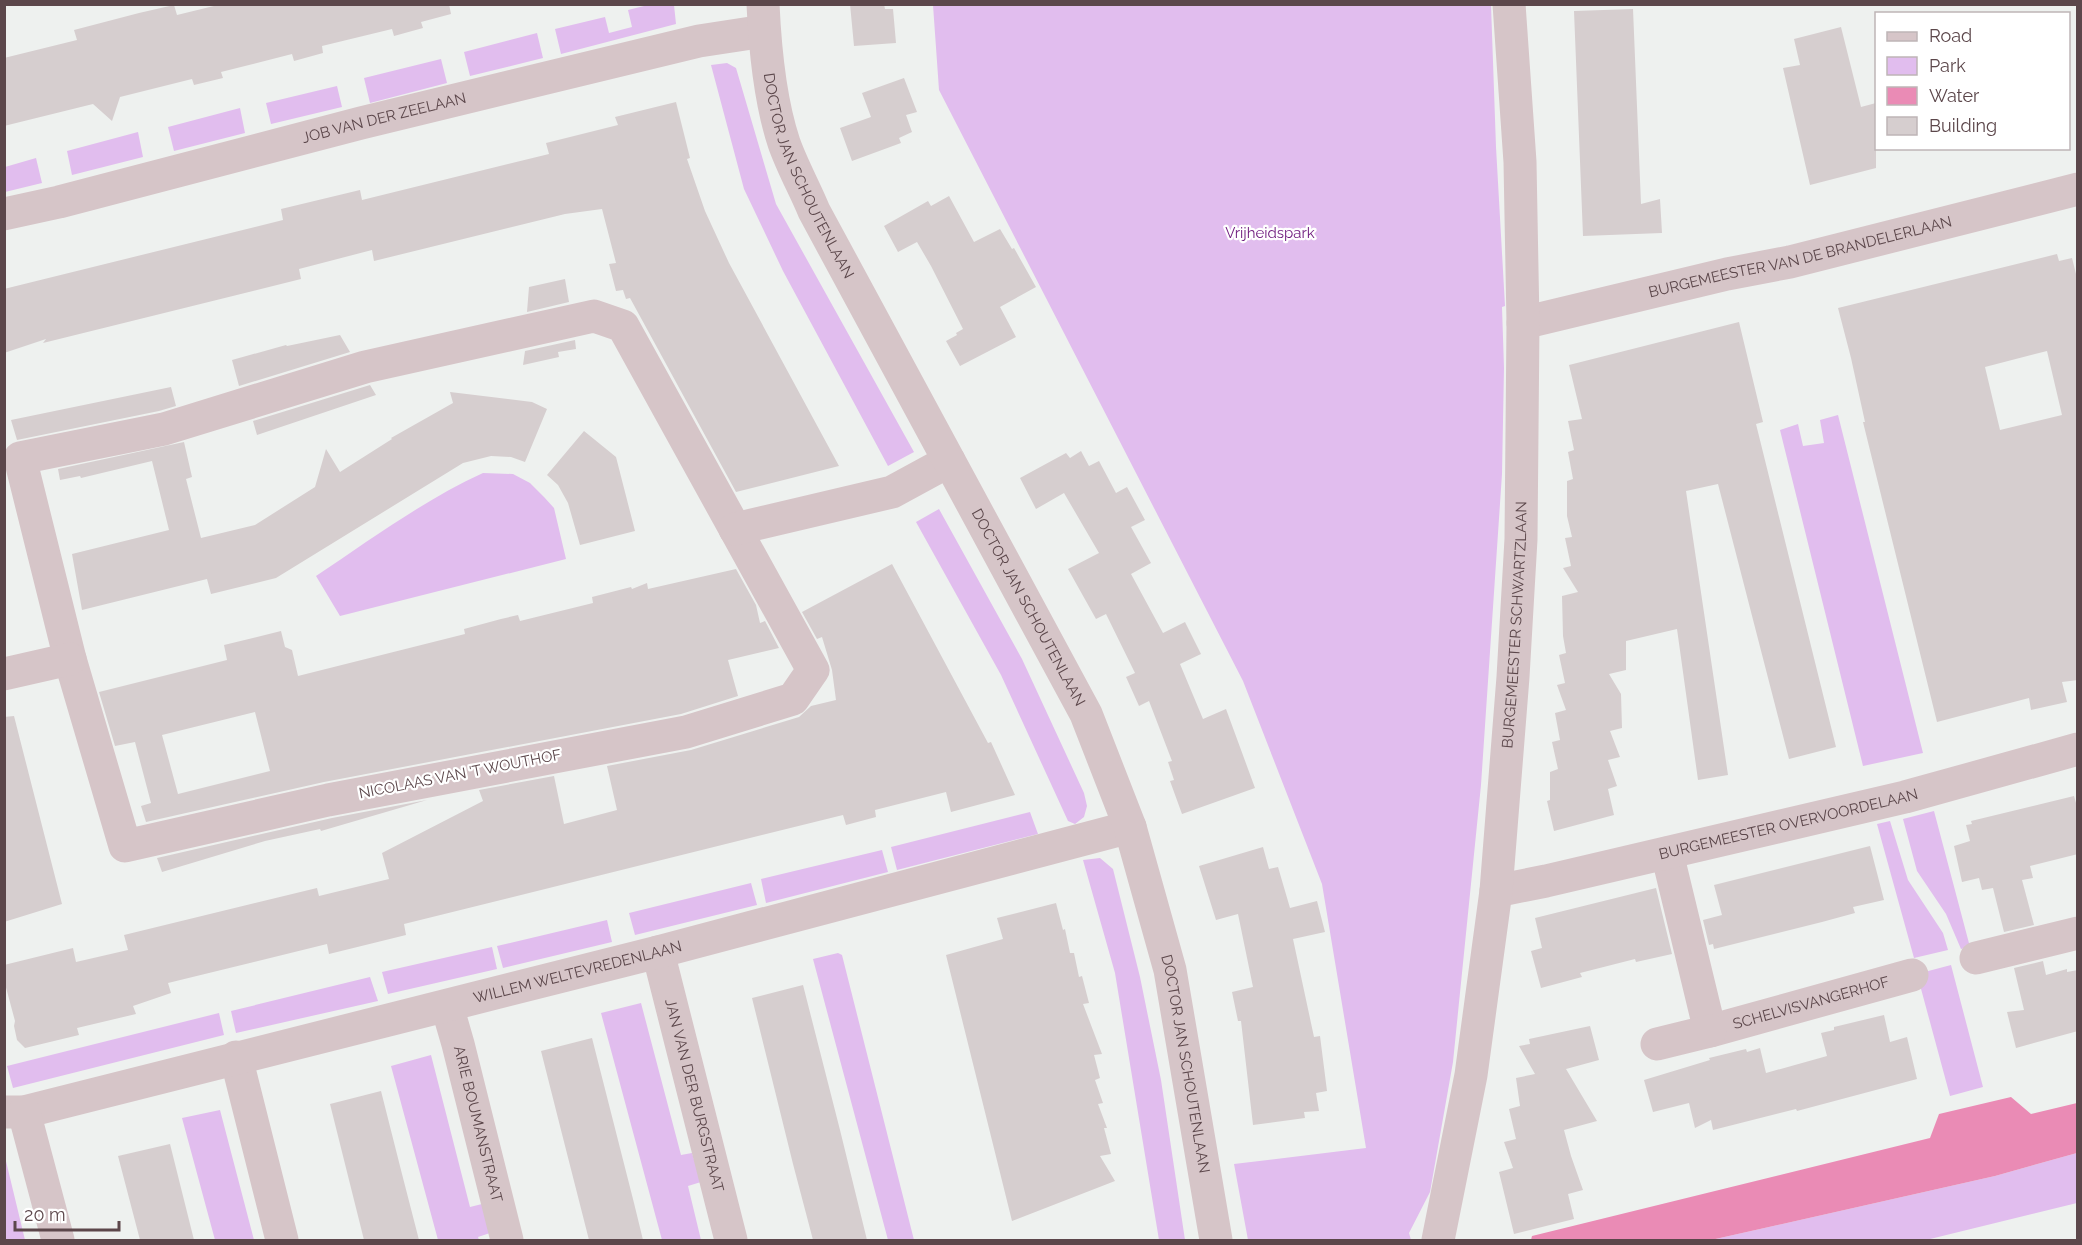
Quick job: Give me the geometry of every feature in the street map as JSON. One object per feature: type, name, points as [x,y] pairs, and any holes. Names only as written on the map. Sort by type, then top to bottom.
[{"type":"street","name":"BURGEMEESTER SCHWARTZLAAN","points":[[1438,1240],[1471,1075],[1496,891],[1521,539],[1523,323],[1520,162],[1509,4]]},
{"type":"street","name":"JOB VAN DER ZEELAAN","points":[[4,214],[59,202],[362,123],[699,41],[764,18]]},
{"type":"street","name":"DOCTOR JAN SCHOUTENLAAN","points":[[764,18],[771,84],[784,142],[814,212],[1086,714],[1130,827],[1170,970],[1216,1240]]},
{"type":"street","name":"BURGEMEESTER VAN DE BRANDELERLAAN","points":[[1523,323],[1727,274],[1790,262],[2078,189]]},
{"type":"street","name":"NICOLAAS VAN 'T WOUTHOF","points":[[594,316],[623,326],[813,670],[793,699],[686,732],[328,800],[125,846],[70,659],[20,458],[164,429],[364,367],[594,316]]},
{"type":"street","points":[[735,529],[892,492],[949,461]]},
{"type":"street","points":[[4,674],[70,659]]},
{"type":"street","name":"BURGEMEESTER OVERVOORDELAAN","points":[[1496,891],[1546,882],[1905,797],[2078,749]]},
{"type":"street","name":"WILLEM WELTEVREDENLAAN","points":[[14,1112],[447,1006],[1130,827]]},
{"type":"street","points":[[1667,853],[1710,1031]]},
{"type":"street","points":[[1976,958],[2078,933]]},
{"type":"street","name":"JAN VAN DER BURGSTRAAT","points":[[658,952],[731,1240]]},
{"type":"street","name":"SCHELVISVANGERHOF","points":[[1657,1044],[1912,975]]},
{"type":"street","name":"ARIE BOUMANSTRAAT","points":[[447,1006],[507,1240]]},
{"type":"street","points":[[236,1057],[282,1240]]},
{"type":"street","points":[[14,1112],[58,1240]]},
{"type":"green space","points":[[652,4],[674,5],[676,24],[561,54],[555,29],[605,17],[609,33],[632,27],[628,10]]},
{"type":"green space","name":"Vrijheidspark","points":[[933,5],[1491,5],[1505,306],[1502,307],[1504,368],[1502,474],[1481,785],[1453,1062],[1430,1192],[1409,1233],[1411,1240],[1248,1240],[1234,1164],[1366,1148],[1322,884],[1243,681],[939,90]]},
{"type":"green space","points":[[537,33],[543,58],[470,76],[464,52]]},
{"type":"green space","points":[[441,59],[447,83],[370,103],[364,78]]},
{"type":"green space","points":[[727,63],[736,68],[776,204],[914,452],[888,466],[783,271],[744,189],[711,65]]},
{"type":"green space","points":[[337,86],[342,107],[271,124],[266,103]]},
{"type":"green space","points":[[240,108],[245,133],[174,151],[168,127]]},
{"type":"green space","points":[[138,132],[143,157],[72,175],[67,151]]},
{"type":"green space","points":[[36,158],[42,183],[5,192],[5,167]]},
{"type":"green space","points":[[1838,415],[1923,753],[1863,766],[1780,430],[1798,424],[1803,446],[1824,443],[1820,420]]},
{"type":"green space","points":[[483,473],[513,474],[530,483],[544,497],[554,508],[566,559],[340,616],[316,576],[418,508]]},
{"type":"green space","points":[[939,509],[1022,659],[1084,793],[1087,806],[1084,817],[1075,824],[1068,821],[1001,675],[916,522]]},
{"type":"green space","points":[[1934,811],[1970,947],[1961,949],[1946,914],[1917,871],[1903,819]]},
{"type":"green space","points":[[1030,812],[1038,834],[897,870],[891,847]]},
{"type":"green space","points":[[1890,821],[1908,880],[1943,933],[1948,950],[1914,958],[1877,824]]},
{"type":"green space","points":[[882,850],[888,872],[766,903],[761,879]]},
{"type":"green space","points":[[1100,858],[1113,869],[1140,977],[1161,1080],[1185,1240],[1159,1240],[1115,973],[1083,860]]},
{"type":"green space","points":[[751,883],[757,905],[635,935],[629,913]]},
{"type":"green space","points":[[607,920],[612,942],[503,968],[497,946]]},
{"type":"green space","points":[[492,947],[497,969],[388,994],[382,972]]},
{"type":"green space","points":[[838,953],[842,955],[914,1240],[888,1240],[813,959]]},
{"type":"green space","points":[[1951,965],[1983,1087],[1950,1096],[1917,974]]},
{"type":"green space","points":[[370,977],[378,1001],[236,1033],[231,1011]]},
{"type":"green space","points":[[641,1003],[681,1155],[692,1153],[701,1182],[688,1186],[701,1240],[662,1240],[601,1013]]},
{"type":"green space","points":[[219,1013],[224,1035],[13,1088],[7,1066]]},
{"type":"green space","points":[[431,1055],[470,1207],[482,1204],[490,1233],[478,1237],[479,1240],[438,1240],[391,1066]]},
{"type":"green space","points":[[220,1110],[254,1240],[215,1240],[182,1118]]},
{"type":"green space","points":[[2077,1153],[2077,1203],[1926,1240],[1711,1240],[1995,1176]]},
{"type":"green space","points":[[5,1157],[25,1240],[5,1240]]},
{"type":"water","points":[[2011,1097],[2031,1114],[2077,1103],[2077,1153],[1995,1176],[1711,1240],[1531,1240],[1532,1236],[1930,1138],[1939,1114]]},
{"type":"building","points":[[222,4],[449,4],[451,14],[421,22],[423,28],[394,36],[392,29],[322,46],[323,53],[294,61],[292,54],[221,72],[223,78],[194,85],[192,79],[120,97],[112,121],[93,104],[4,126],[4,58],[77,40],[74,30],[139,13],[174,5],[177,15]]},
{"type":"building","points":[[850,4],[884,4],[885,9],[893,9],[896,43],[854,46]]},
{"type":"building","points":[[1633,9],[1641,204],[1660,199],[1662,233],[1583,236],[1574,11]]},
{"type":"building","points":[[1841,27],[1861,107],[1875,103],[1876,168],[1810,185],[1783,68],[1800,65],[1794,39]]},
{"type":"building","points":[[904,78],[917,112],[906,115],[912,132],[899,138],[901,143],[852,161],[840,128],[871,117],[862,93]]},
{"type":"building","points":[[676,102],[690,158],[687,159],[705,211],[729,263],[839,466],[736,492],[630,298],[626,299],[623,290],[616,291],[609,264],[616,263],[602,209],[565,214],[374,261],[372,250],[299,269],[301,279],[43,343],[46,339],[4,353],[4,289],[283,220],[281,209],[360,190],[362,200],[549,154],[546,143],[618,125],[615,117]]},
{"type":"building","points":[[949,196],[974,242],[1000,229],[1012,249],[1014,248],[1036,287],[1000,307],[1016,337],[960,366],[946,341],[963,329],[931,266],[917,242],[898,252],[884,226],[928,201],[931,206]]},
{"type":"building","points":[[2057,254],[2059,261],[2072,258],[2078,282],[2078,680],[2062,682],[2067,702],[2031,710],[2029,698],[1937,722],[1863,422],[1865,422],[1838,308]],"holes":[[[2047,351],[2062,415],[2000,430],[1985,367]]]},
{"type":"building","points":[[565,279],[569,302],[527,312],[529,287]]},
{"type":"building","points":[[1739,322],[1763,422],[1756,424],[1836,747],[1789,759],[1718,484],[1686,491],[1728,775],[1698,780],[1677,629],[1626,641],[1626,670],[1609,674],[1621,694],[1622,728],[1610,731],[1620,757],[1608,760],[1617,786],[1608,789],[1614,815],[1554,831],[1547,801],[1550,800],[1550,772],[1558,769],[1552,742],[1560,740],[1555,713],[1566,710],[1557,685],[1565,683],[1559,655],[1566,653],[1563,636],[1562,596],[1578,592],[1563,568],[1571,566],[1565,538],[1572,537],[1567,516],[1567,481],[1573,479],[1568,452],[1574,450],[1568,421],[1582,419],[1569,365]]},
{"type":"building","points":[[340,335],[350,352],[239,386],[232,360],[286,345]]},
{"type":"building","points":[[575,340],[576,349],[558,352],[559,357],[523,365],[525,351]]},
{"type":"building","points":[[370,385],[376,395],[257,435],[253,421]]},
{"type":"building","points":[[171,387],[176,406],[159,411],[17,440],[11,420]]},
{"type":"building","points":[[450,392],[532,402],[547,409],[525,462],[511,457],[491,456],[463,463],[276,578],[211,594],[207,579],[82,610],[72,554],[169,530],[152,461],[81,478],[80,476],[60,480],[58,469],[184,442],[192,477],[186,479],[201,538],[255,525],[315,487],[326,449],[340,472],[391,438],[453,403]]},
{"type":"building","points":[[584,431],[616,457],[635,531],[580,545],[568,503],[558,485],[547,475]]},
{"type":"building","points":[[1081,451],[1089,466],[1099,461],[1116,493],[1127,487],[1145,520],[1131,527],[1151,563],[1131,574],[1163,633],[1185,622],[1201,654],[1180,664],[1203,719],[1226,709],[1255,788],[1182,814],[1170,781],[1174,780],[1168,762],[1172,761],[1149,701],[1139,706],[1126,677],[1135,673],[1106,614],[1096,619],[1068,569],[1099,553],[1064,493],[1036,509],[1020,478],[1066,453],[1070,458]]},
{"type":"building","points":[[892,564],[988,743],[991,742],[1015,795],[951,812],[946,792],[875,810],[876,817],[846,825],[843,815],[404,924],[406,935],[329,954],[327,944],[168,983],[171,993],[133,1006],[136,1014],[77,1028],[79,1035],[25,1048],[17,1040],[15,1021],[4,980],[4,965],[73,948],[76,962],[128,950],[124,935],[317,888],[319,896],[389,879],[382,853],[483,801],[479,790],[554,776],[564,824],[617,810],[607,766],[691,750],[799,717],[811,706],[836,700],[832,670],[822,637],[817,639],[802,612]]},
{"type":"building","points":[[736,569],[756,605],[760,623],[765,621],[779,648],[728,660],[738,696],[681,714],[324,782],[146,822],[141,806],[151,803],[135,742],[115,746],[99,692],[227,660],[224,645],[281,631],[285,647],[292,650],[298,676],[465,634],[464,629],[501,619],[518,615],[520,621],[593,603],[592,597],[631,587],[632,589],[647,583],[648,589]],"holes":[[[255,712],[270,771],[178,794],[162,735]]]},
{"type":"building","points":[[14,716],[62,904],[4,922],[4,717]]},
{"type":"building","points":[[2074,796],[2078,810],[2078,854],[2030,866],[2033,878],[2022,880],[2034,925],[2004,932],[1993,888],[1982,890],[1979,878],[1962,882],[1954,846],[1970,841],[1966,825],[1972,824],[1971,821]]},
{"type":"building","points":[[427,800],[321,831],[320,829],[265,841],[162,872],[157,858],[332,818]]},
{"type":"building","points":[[1870,846],[1884,900],[1853,907],[1855,913],[1822,922],[1714,949],[1713,944],[1709,945],[1703,920],[1722,915],[1714,885]]},
{"type":"building","points":[[1263,847],[1269,869],[1278,867],[1290,908],[1317,901],[1325,932],[1293,939],[1314,1037],[1320,1036],[1327,1091],[1316,1093],[1319,1111],[1304,1112],[1305,1118],[1253,1125],[1241,1021],[1238,1021],[1232,992],[1253,987],[1238,914],[1216,920],[1199,866]]},
{"type":"building","points":[[1656,888],[1672,954],[1636,962],[1635,959],[1580,973],[1582,977],[1541,988],[1531,951],[1542,948],[1535,918]]},
{"type":"building","points":[[1056,903],[1070,953],[1074,953],[1079,977],[1082,976],[1089,1003],[1083,1004],[1102,1054],[1094,1055],[1100,1078],[1095,1080],[1103,1103],[1098,1104],[1107,1128],[1104,1128],[1111,1154],[1100,1156],[1115,1181],[1012,1221],[946,955],[1003,939],[997,918]]},
{"type":"building","points":[[2043,961],[2046,975],[2067,969],[2067,972],[2078,970],[2078,1031],[2016,1048],[2007,1012],[2024,1010],[2014,968]]},
{"type":"building","points":[[803,985],[867,1240],[813,1240],[793,1164],[752,998]]},
{"type":"building","points":[[1884,1015],[1890,1042],[1907,1037],[1917,1079],[1797,1111],[1796,1109],[1713,1130],[1711,1120],[1695,1128],[1689,1103],[1653,1112],[1644,1080],[1710,1060],[1709,1058],[1760,1048],[1766,1073],[1827,1056],[1821,1033],[1834,1030],[1834,1027]]},
{"type":"building","points":[[1590,1026],[1599,1060],[1566,1069],[1597,1121],[1564,1130],[1583,1190],[1568,1194],[1574,1219],[1514,1234],[1499,1172],[1513,1168],[1504,1142],[1516,1139],[1509,1109],[1520,1106],[1516,1078],[1535,1074],[1519,1046],[1530,1044],[1529,1039]]},
{"type":"building","points":[[592,1038],[643,1240],[589,1240],[541,1051]]},
{"type":"building","points":[[381,1091],[419,1240],[364,1240],[330,1104]]},
{"type":"building","points":[[170,1144],[194,1240],[140,1240],[118,1156]]}]
